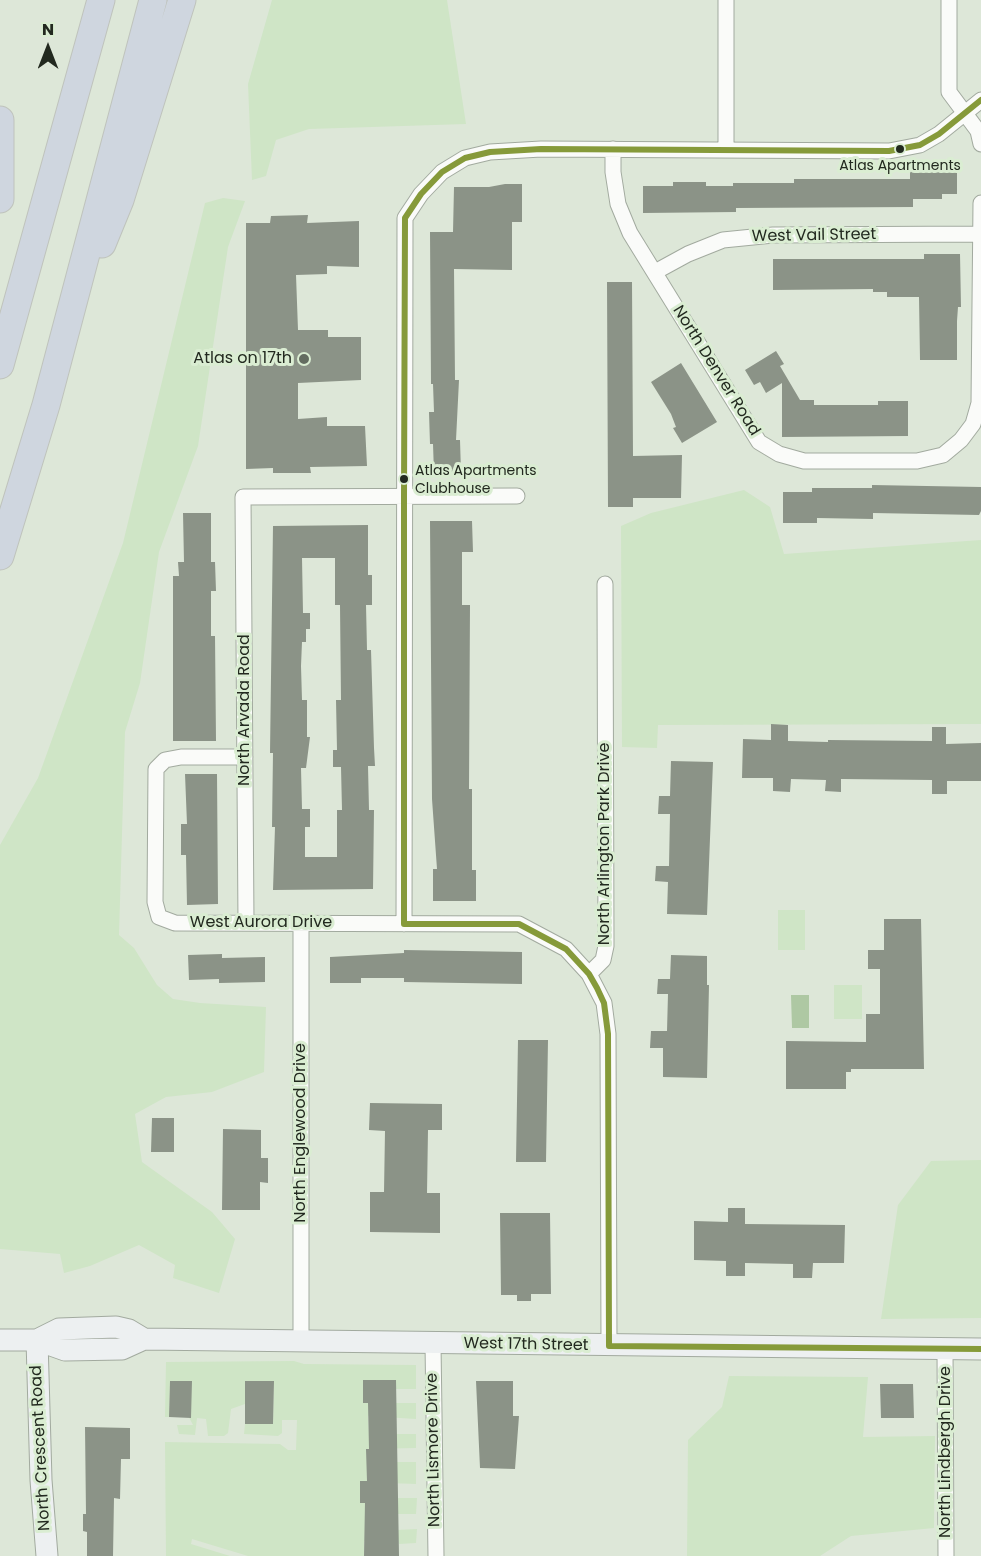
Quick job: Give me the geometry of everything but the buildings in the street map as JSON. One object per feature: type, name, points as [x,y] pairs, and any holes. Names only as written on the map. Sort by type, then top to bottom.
[{"type":"highway","points":[[0,365],[101,0]]},
{"type":"highway","points":[[0,556],[29,466],[63,343],[153,0]]},
{"type":"highway","points":[[63,343],[120,200],[182,0]]},
{"type":"highway","points":[[0,120],[0,199]]},
{"type":"main road","name":"West 17th Street","points":[[0,1340],[37,1340],[60,1350],[116,1350],[144,1339],[981,1349]]},
{"type":"main road","name":"North Crescent Road","points":[[37,1340],[40,1470],[47,1556]]},
{"type":"street","points":[[726,0],[726,150]]},
{"type":"street","points":[[949,0],[949,92],[978,131],[981,144]]},
{"type":"street","points":[[404,924],[405,218],[442,172],[465,158],[490,152],[613,149],[889,151],[920,144],[939,134],[981,100]]},
{"type":"street","name":"North Denver Road","points":[[613,149],[613,172],[618,204],[630,233],[759,442],[779,454],[804,461],[917,460],[943,455],[961,440],[973,424],[980,403],[981,203]]},
{"type":"street","name":"West Vail Street","points":[[655,272],[688,254],[723,240],[772,236],[981,234]]},
{"type":"street","points":[[404,497],[517,496]]},
{"type":"street","name":"North Arvada Road","points":[[246,923],[243,497],[404,497]]},
{"type":"street","name":"North Arlington Park Drive","points":[[589,974],[603,960],[606,946],[605,584]]},
{"type":"street","name":"West Aurora Drive","points":[[245,757],[181,757],[165,760],[156,769],[155,902],[159,917],[176,923],[519,924],[566,949],[589,974]]},
{"type":"street","name":"North Englewood Drive","points":[[301,923],[301,1342]]},
{"type":"street","points":[[589,974],[604,1003],[608,1034],[609,1346]]},
{"type":"street","name":"North Lismore Drive","points":[[433,1344],[436,1556]]},
{"type":"street","name":"North Lindbergh Drive","points":[[945,1349],[946,1556]]},
{"type":"shaded area","points":[[272,0],[447,0],[466,124],[309,129],[276,140],[266,176],[252,180],[248,84]]},
{"type":"shaded area","points":[[223,198],[245,201],[228,247],[198,446],[159,552],[140,683],[125,732],[119,935],[134,948],[157,985],[173,999],[266,1007],[264,1072],[212,1092],[166,1097],[135,1114],[142,1162],[212,1212],[235,1239],[219,1293],[173,1278],[175,1265],[139,1245],[90,1266],[64,1273],[60,1254],[0,1249],[0,845],[38,778],[123,543],[205,203]]},
{"type":"shaded area","points":[[744,490],[770,507],[784,554],[981,540],[981,724],[658,725],[657,748],[622,747],[621,526],[651,513]]},
{"type":"shaded area","points":[[778,910],[805,910],[805,950],[778,950]]},
{"type":"shaded area","points":[[834,985],[862,985],[862,1019],[834,1019]]},
{"type":"shaded area","points":[[791,995],[809,995],[809,1028],[792,1028]]},
{"type":"shaded area","points":[[981,1160],[981,1318],[881,1319],[898,1205],[931,1161]]},
{"type":"shaded area","points":[[294,1361],[304,1364],[416,1365],[416,1389],[396,1389],[396,1380],[363,1381],[363,1403],[416,1403],[416,1419],[368,1416],[369,1434],[416,1434],[416,1448],[366,1449],[396,1462],[416,1462],[416,1484],[360,1482],[360,1503],[396,1503],[397,1498],[417,1498],[416,1514],[396,1514],[397,1530],[417,1529],[416,1543],[399,1544],[398,1540],[364,1541],[364,1556],[248,1556],[192,1539],[191,1544],[230,1556],[166,1556],[165,1442],[280,1444],[288,1450],[296,1450],[297,1420],[282,1420],[282,1433],[278,1436],[244,1434],[245,1424],[273,1424],[274,1382],[245,1404],[231,1409],[228,1433],[224,1436],[208,1436],[206,1419],[197,1418],[195,1435],[179,1434],[177,1425],[193,1425],[170,1381],[169,1417],[165,1417],[166,1362]]},
{"type":"shaded area","points":[[729,1376],[868,1377],[863,1437],[935,1436],[934,1528],[851,1536],[820,1556],[687,1556],[688,1440],[722,1407]]},
{"type":"transit line","points":[[981,100],[939,134],[920,145],[889,151],[541,149],[490,152],[465,158],[442,172],[421,194],[405,218],[404,497],[404,924],[519,924],[566,949],[589,974],[597,988],[604,1003],[608,1034],[609,1346],[981,1349]]},
{"type":"place","name":"Atlas Apartments","points":[[900,149]]},
{"type":"place","name":"Atlas on 17th","points":[[304,359]]},
{"type":"place","name":"Atlas Apartments Clubhouse","points":[[404,479]]}]
